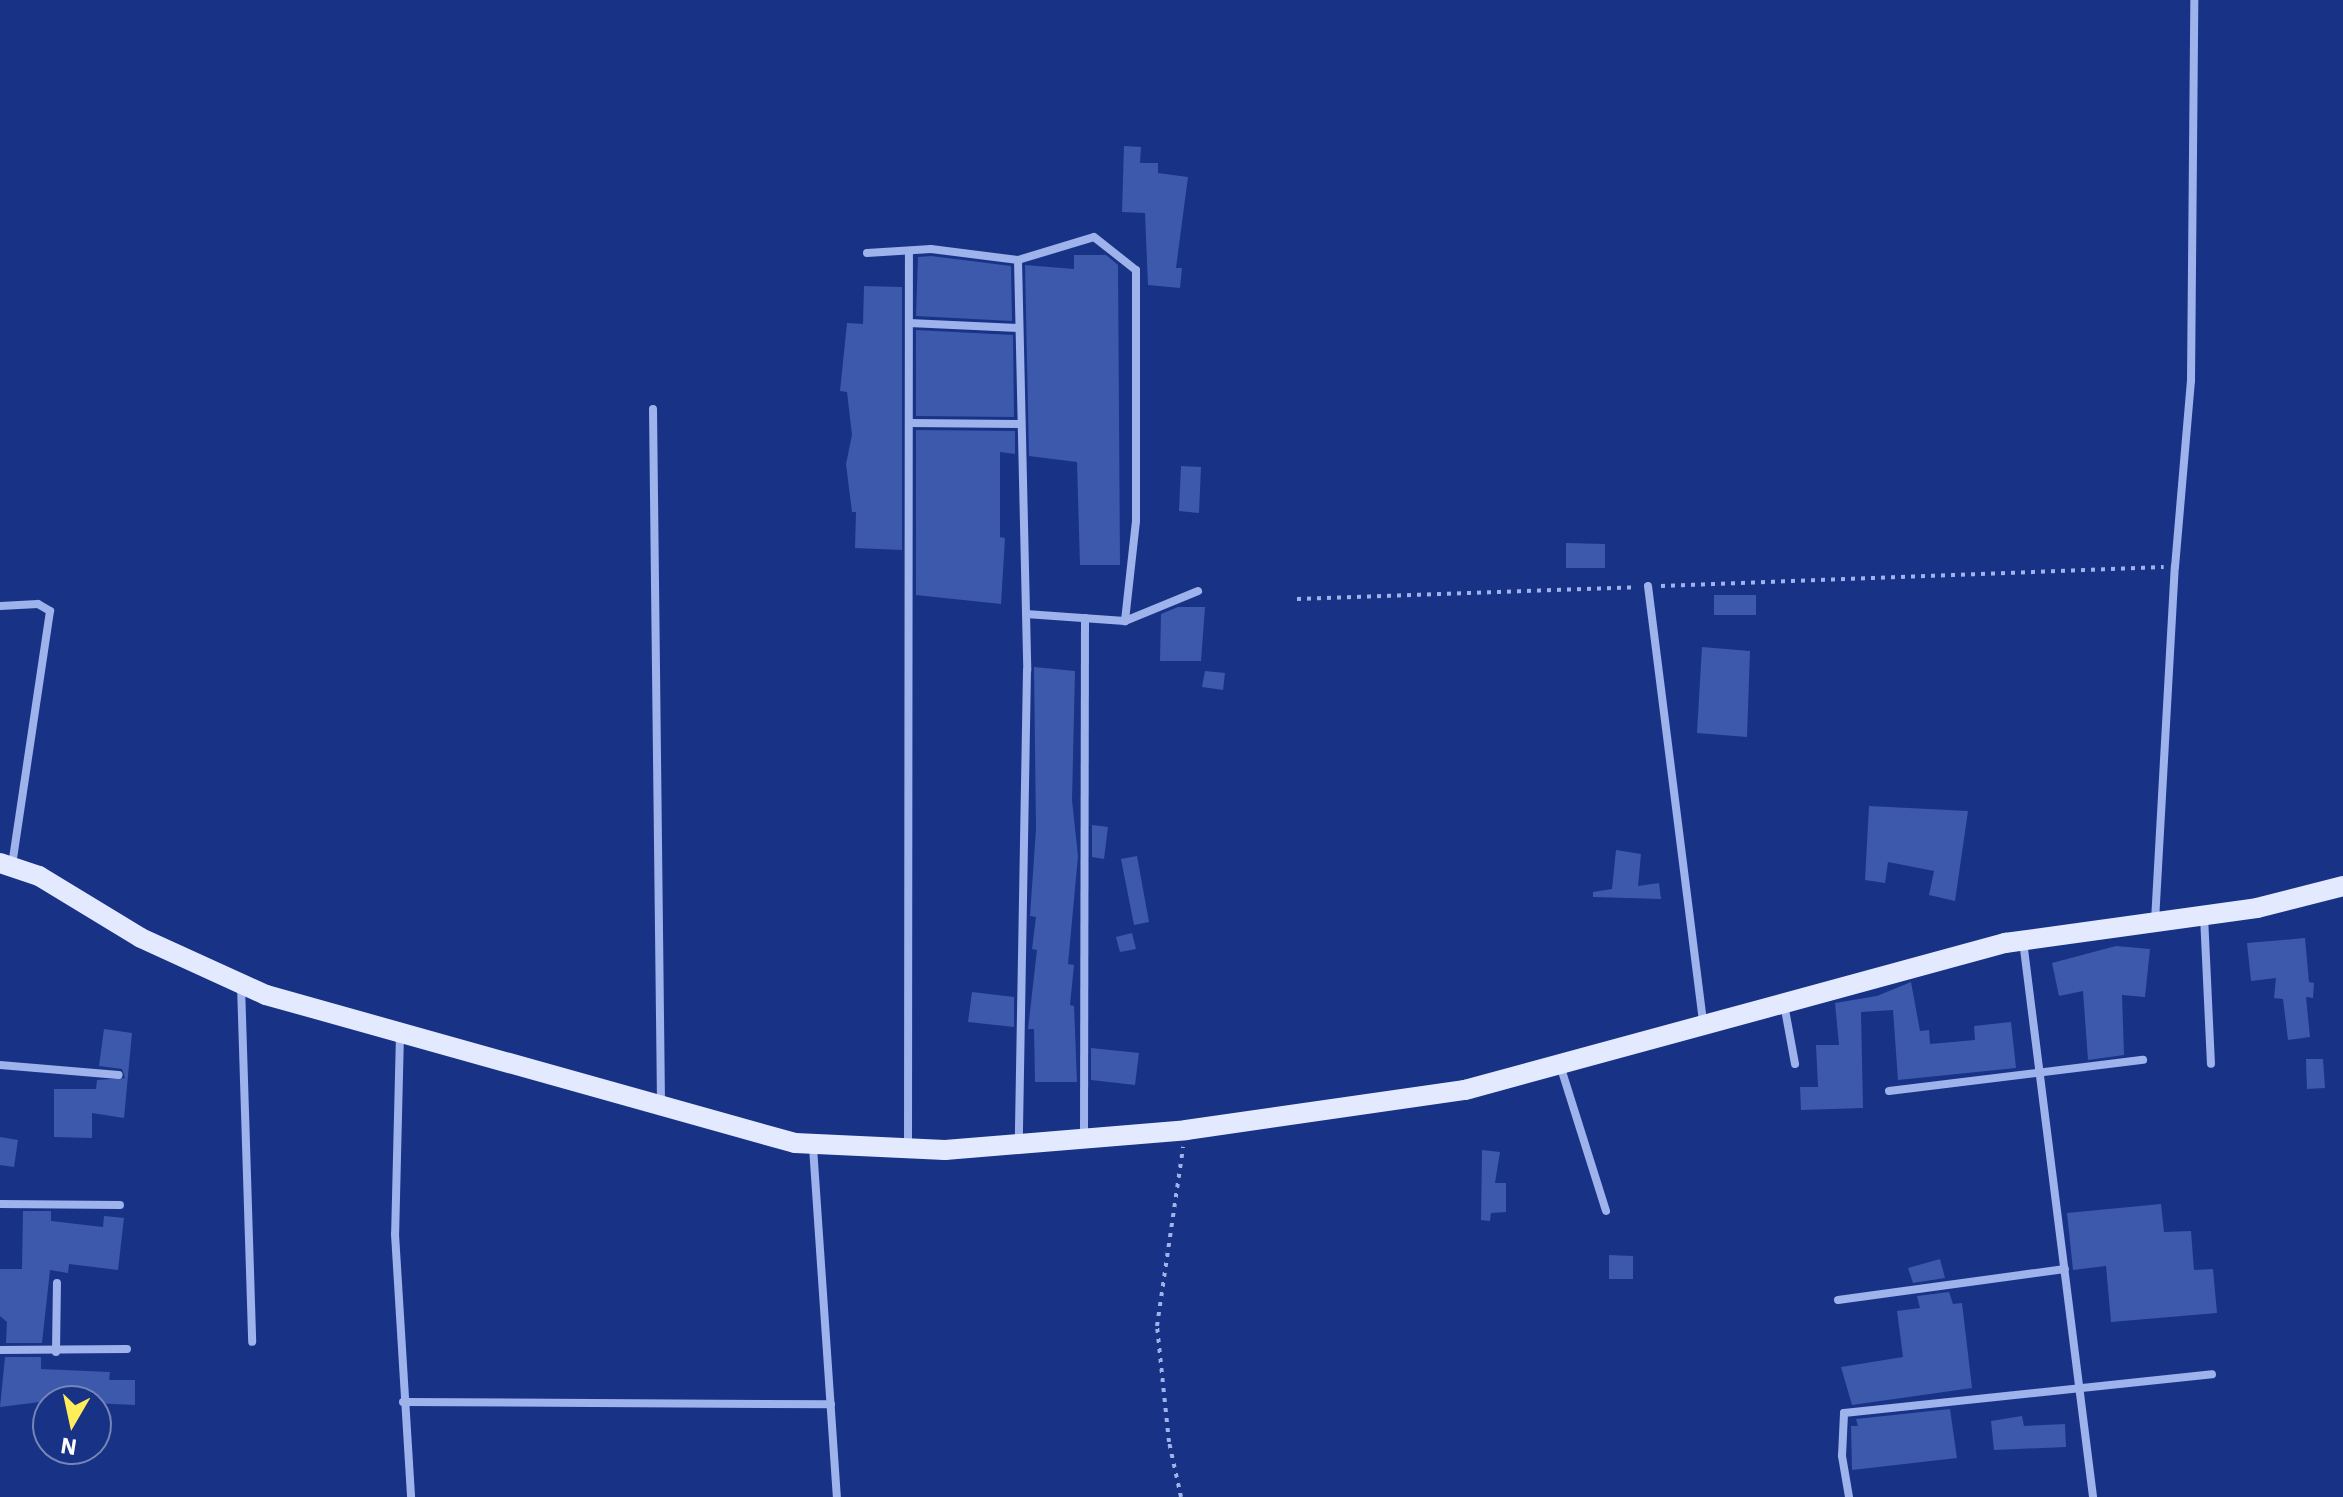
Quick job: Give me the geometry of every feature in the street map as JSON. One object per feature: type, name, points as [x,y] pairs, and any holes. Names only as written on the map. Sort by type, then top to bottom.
[{"type":"main road","points":[[6,865],[39,876],[141,938],[266,995],[812,1144],[908,1148],[1019,1144],[1186,1130],[1465,1090],[2023,940],[2204,915],[2343,886]]},
{"type":"street","points":[[2155,922],[2175,567],[2191,381],[2194,0]]},
{"type":"street","points":[[867,253],[931,249],[1018,260],[1094,237],[1136,270],[1136,521],[1125,621]]},
{"type":"street","points":[[908,1148],[909,252]]},
{"type":"street","points":[[1018,260],[1019,424],[1026,614],[1019,1144]]},
{"type":"street","points":[[909,323],[1018,328]]},
{"type":"street","points":[[653,409],[661,1104]]},
{"type":"street","points":[[909,423],[955,427],[1019,424]]},
{"type":"street","points":[[1648,586],[1703,1025]]},
{"type":"street","points":[[1026,614],[1125,621],[1198,591]]},
{"type":"street","points":[[0,606],[38,604],[50,611],[6,865]]},
{"type":"street","points":[[1084,1138],[1085,618]]},
{"type":"street","points":[[2204,915],[2211,1064]]},
{"type":"street","points":[[2023,940],[2080,1386],[2091,1497]]},
{"type":"street","points":[[241,984],[252,1342]]},
{"type":"street","points":[[1784,1003],[1795,1064]]},
{"type":"street","points":[[400,1030],[395,1234],[411,1497]]},
{"type":"street","points":[[1889,1091],[2143,1060]]},
{"type":"street","points":[[0,1065],[119,1075]]},
{"type":"street","points":[[1559,1065],[1606,1211]]},
{"type":"street","points":[[812,1144],[837,1497]]},
{"type":"street","points":[[0,1204],[120,1205]]},
{"type":"street","points":[[1838,1300],[2065,1269]]},
{"type":"street","points":[[56,1352],[57,1283]]},
{"type":"street","points":[[0,1350],[56,1352],[127,1349]]},
{"type":"street","points":[[1849,1497],[1842,1456],[1844,1413],[2212,1374]]},
{"type":"street","points":[[403,1402],[831,1404]]},
{"type":"path","points":[[1297,599],[2175,567]]},
{"type":"path","points":[[1181,1497],[1169,1442],[1157,1326],[1186,1130]]},
{"type":"building","points":[[1124,146],[1141,147],[1140,163],[1158,163],[1158,173],[1188,177],[1176,268],[1182,268],[1180,288],[1148,285],[1145,213],[1122,212]]},
{"type":"building","points":[[1074,255],[1106,255],[1118,265],[1120,565],[1080,565],[1077,462],[1029,456],[1025,265],[1074,269]]},
{"type":"building","points":[[918,257],[1011,266],[1012,321],[916,316]]},
{"type":"building","points":[[864,286],[902,287],[902,550],[855,548],[856,512],[852,512],[846,464],[852,435],[847,392],[840,391],[847,323],[863,324]]},
{"type":"building","points":[[916,330],[1013,335],[1014,417],[916,416]]},
{"type":"building","points":[[916,430],[1015,431],[1015,454],[1000,452],[1000,537],[1005,538],[1001,604],[916,595]]},
{"type":"building","points":[[1181,466],[1201,467],[1199,513],[1179,511]]},
{"type":"building","points":[[1566,543],[1605,544],[1605,568],[1566,568]]},
{"type":"building","points":[[1714,595],[1756,595],[1756,615],[1714,615]]},
{"type":"building","points":[[1178,607],[1205,607],[1201,661],[1160,661],[1161,614]]},
{"type":"building","points":[[1702,647],[1750,651],[1747,737],[1697,733]]},
{"type":"building","points":[[1034,667],[1075,671],[1072,800],[1078,856],[1068,964],[1074,965],[1070,1005],[1074,1006],[1077,1082],[1035,1082],[1034,1029],[1028,1029],[1037,950],[1032,949],[1036,917],[1030,916],[1036,829]]},
{"type":"building","points":[[1205,671],[1225,673],[1223,690],[1202,687]]},
{"type":"building","points":[[1869,806],[1968,811],[1955,901],[1929,895],[1934,871],[1888,862],[1885,883],[1865,880]]},
{"type":"building","points":[[1092,825],[1108,827],[1104,859],[1092,857]]},
{"type":"building","points":[[1616,850],[1641,854],[1638,886],[1659,883],[1661,899],[1593,897],[1593,892],[1612,889]]},
{"type":"building","points":[[1137,856],[1149,922],[1134,925],[1121,859]]},
{"type":"building","points":[[1132,933],[1136,949],[1120,952],[1116,937]]},
{"type":"building","points":[[2305,938],[2309,982],[2314,983],[2313,998],[2306,997],[2310,1037],[2288,1040],[2283,999],[2274,998],[2276,978],[2251,981],[2247,943]]},
{"type":"building","points":[[2116,946],[2150,949],[2145,997],[2122,995],[2124,1055],[2088,1060],[2083,991],[2059,996],[2052,963]]},
{"type":"building","points":[[1911,982],[1920,1031],[1929,1030],[1930,1044],[1975,1040],[1974,1026],[2011,1022],[2016,1068],[1898,1080],[1893,1010],[1861,1012],[1863,1108],[1801,1110],[1800,1087],[1818,1087],[1816,1045],[1839,1045],[1835,1003],[1877,996]]},
{"type":"building","points":[[972,992],[1014,997],[1014,1027],[968,1022]]},
{"type":"building","points":[[104,1029],[132,1033],[124,1118],[92,1113],[92,1138],[54,1137],[54,1089],[96,1089],[97,1080],[125,1078],[122,1069],[99,1066]]},
{"type":"building","points":[[1091,1048],[1139,1053],[1135,1085],[1091,1080]]},
{"type":"building","points":[[2306,1059],[2323,1059],[2325,1088],[2307,1089]]},
{"type":"building","points":[[0,1137],[18,1140],[14,1167],[0,1165]]},
{"type":"building","points":[[1482,1150],[1500,1152],[1495,1183],[1506,1183],[1506,1212],[1491,1213],[1490,1221],[1481,1220]]},
{"type":"building","points":[[2161,1204],[2164,1232],[2191,1231],[2194,1270],[2213,1269],[2217,1313],[2111,1322],[2106,1266],[2073,1270],[2067,1213]]},
{"type":"building","points":[[23,1211],[51,1211],[51,1221],[103,1227],[104,1216],[124,1218],[118,1270],[69,1264],[68,1273],[50,1270],[42,1343],[6,1343],[7,1322],[0,1316],[0,1269],[22,1269]]},
{"type":"building","points":[[1609,1255],[1633,1256],[1633,1279],[1609,1279]]},
{"type":"building","points":[[1940,1259],[1945,1278],[1913,1283],[1908,1268]]},
{"type":"building","points":[[1949,1292],[1953,1304],[1962,1303],[1972,1388],[1852,1405],[1841,1367],[1903,1357],[1897,1311],[1920,1308],[1917,1296]]},
{"type":"building","points":[[5,1357],[41,1357],[41,1369],[110,1372],[109,1380],[135,1380],[135,1405],[112,1404],[112,1385],[32,1385],[32,1403],[0,1407]]},
{"type":"building","points":[[1950,1409],[1957,1458],[1852,1470],[1851,1426],[1858,1426],[1856,1419]]},
{"type":"building","points":[[2022,1416],[2024,1426],[2065,1424],[2066,1447],[1994,1450],[1991,1421]]}]
